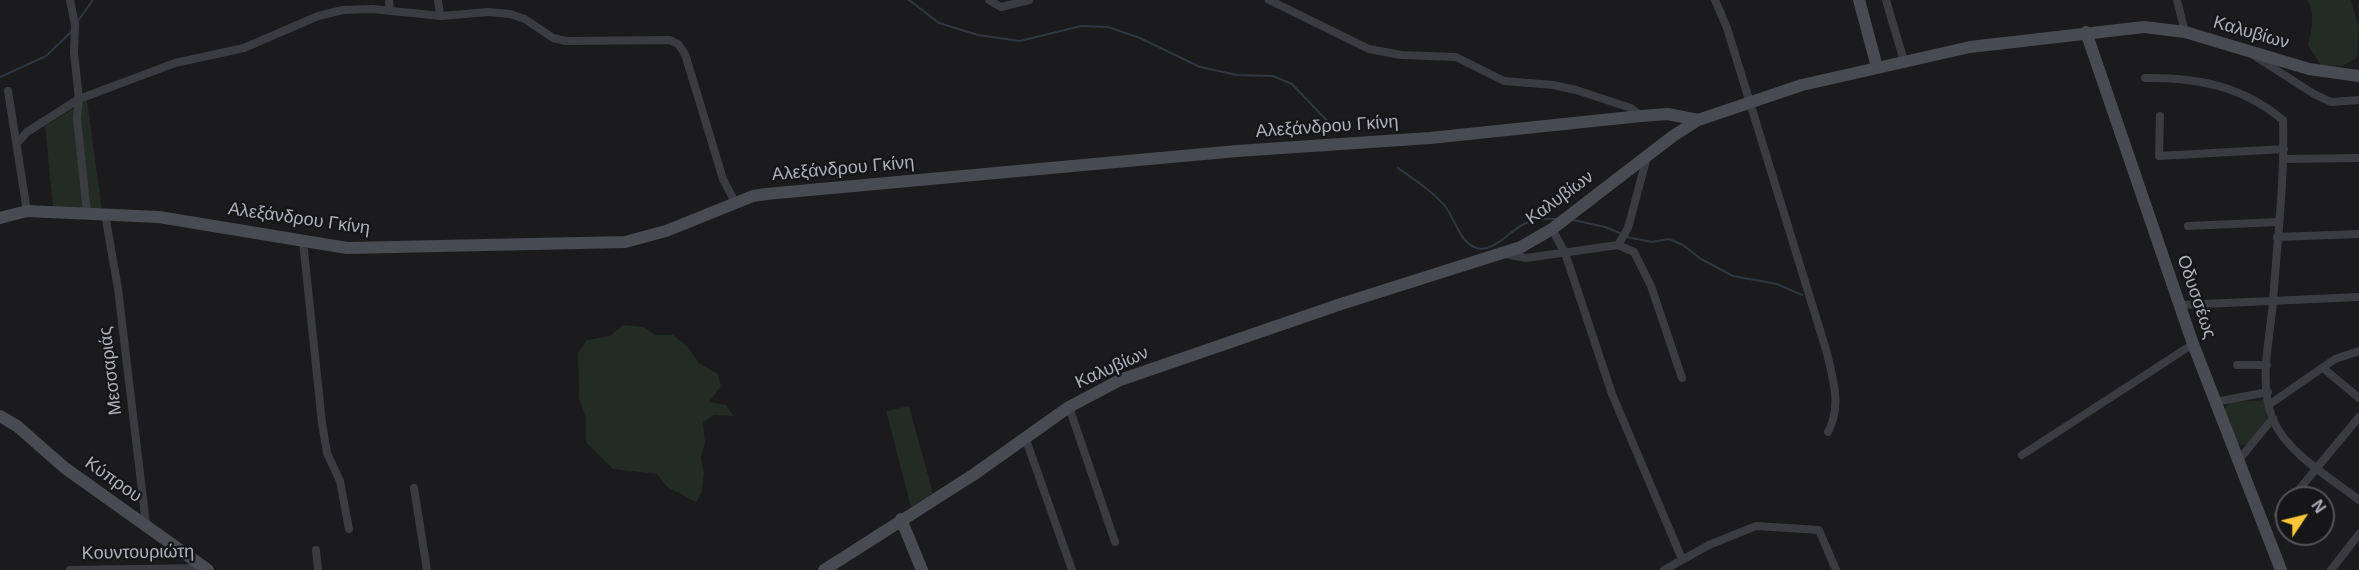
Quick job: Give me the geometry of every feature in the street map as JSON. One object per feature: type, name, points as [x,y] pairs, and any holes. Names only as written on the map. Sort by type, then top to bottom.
[{"type":"street","points":[[70,0],[75,25],[74,53],[79,99],[77,118],[87,213]]},
{"type":"street","points":[[389,0],[390,11]]},
{"type":"street","points":[[438,0],[440,15]]},
{"type":"street","points":[[989,0],[1001,7],[1029,0]]},
{"type":"street","points":[[1269,0],[1369,50],[1401,55],[1456,57],[1504,81],[1544,83],[1576,90],[1631,108],[1641,116]]},
{"type":"street","points":[[1715,0],[1727,28],[1827,353],[1836,393],[1836,417],[1828,432]]},
{"type":"street","points":[[1859,0],[1877,67]]},
{"type":"street","points":[[1886,0],[1904,61]]},
{"type":"street","points":[[2177,0],[2185,32]]},
{"type":"street","points":[[17,143],[27,132],[79,99],[175,63],[244,48],[318,16],[344,10],[440,15],[488,12],[510,14],[525,19],[553,38],[566,41],[670,40],[678,44],[685,54],[723,179],[736,204]]},
{"type":"street","name":"Καλυβίων","points":[[824,570],[973,475],[1069,407],[1120,380],[1341,304],[1505,254],[1555,227],[1698,120],[1749,102],[1802,85],[1981,46],[2144,27],[2185,32],[2309,69],[2359,76]]},
{"type":"street","name":"Οδυσσέως","points":[[2086,32],[2193,344],[2282,570]]},
{"type":"street","points":[[2240,47],[2314,94],[2331,102],[2359,100]]},
{"type":"street","points":[[2145,78],[2175,78],[2211,82],[2263,104],[2283,120],[2284,149],[2267,365],[2270,404],[2273,418],[2296,449],[2359,500]]},
{"type":"street","points":[[8,91],[27,211]]},
{"type":"street","name":"Αλεξάνδρου Γκίνη","points":[[0,218],[27,211],[105,214],[214,225],[347,248],[548,241],[590,244],[628,242],[753,196],[766,194],[1237,151],[1430,138],[1641,116],[1668,114],[1698,120]]},
{"type":"street","points":[[2160,116],[2159,156],[2284,149]]},
{"type":"street","points":[[1620,242],[1628,228],[1647,156]]},
{"type":"street","points":[[2283,159],[2359,158]]},
{"type":"street","name":"Μεσσαριάς","points":[[105,214],[119,300],[146,524]]},
{"type":"street","points":[[2188,226],[2278,222]]},
{"type":"street","points":[[1555,227],[1612,394],[1682,559]]},
{"type":"street","points":[[2277,237],[2359,234]]},
{"type":"street","points":[[303,241],[322,423],[327,453],[340,481],[349,529]]},
{"type":"street","points":[[1505,254],[1526,258],[1620,242],[1634,252],[1651,286],[1682,378]]},
{"type":"street","points":[[2181,305],[2359,297]]},
{"type":"street","points":[[2022,455],[2193,344]]},
{"type":"street","points":[[2270,404],[2335,359],[2359,351]]},
{"type":"street","points":[[2237,365],[2267,365]]},
{"type":"street","points":[[2323,368],[2359,398]]},
{"type":"street","points":[[2215,402],[2268,392]]},
{"type":"street","points":[[1069,407],[1115,542]]},
{"type":"street","name":"Κύπρου","points":[[0,416],[17,426],[65,468],[207,569]]},
{"type":"street","points":[[2302,486],[2359,417]]},
{"type":"street","points":[[2238,461],[2273,418]]},
{"type":"street","points":[[1025,437],[1072,570]]},
{"type":"street","points":[[414,488],[427,570]]},
{"type":"street","points":[[901,519],[922,570]]},
{"type":"street","points":[[1664,570],[1682,559],[1756,526],[1819,530],[1836,570]]},
{"type":"street","points":[[2331,570],[2359,534]]},
{"type":"street","points":[[316,549],[318,570]]},
{"type":"street","name":"Κουντουριώτη","points":[[70,570],[207,569]]},
{"type":"shaded area","points":[[2307,0],[2351,0],[2359,28],[2357,58],[2342,66],[2321,65],[2308,45],[2312,16]]},
{"type":"shaded area","points":[[87,100],[102,210],[53,208],[45,126]]},
{"type":"shaded area","points":[[623,325],[644,327],[656,335],[673,335],[687,346],[699,363],[718,374],[721,386],[709,402],[726,405],[734,416],[714,415],[703,422],[705,443],[701,457],[704,473],[702,492],[696,502],[667,487],[657,474],[613,469],[586,442],[586,418],[579,398],[578,353],[587,340],[610,336]]},
{"type":"shaded area","points":[[2264,400],[2267,419],[2247,445],[2236,446],[2223,410],[2231,402]]},
{"type":"shaded area","points":[[909,406],[933,493],[911,507],[886,411]]},
{"type":"waterway","points":[[77,22],[93,0]]},
{"type":"waterway","points":[[909,0],[939,23],[978,35],[1020,41],[1081,26],[1108,27],[1140,38],[1200,67],[1237,75],[1273,76],[1292,84],[1333,127]]},
{"type":"waterway","points":[[0,77],[46,56],[71,32]]},
{"type":"waterway","points":[[1398,168],[1440,201],[1449,211],[1469,244],[1480,249],[1500,242],[1531,221],[1558,219]]},
{"type":"waterway","points":[[1573,220],[1605,227],[1622,234]]},
{"type":"waterway","points":[[1627,237],[1652,242],[1669,239],[1683,245],[1701,259],[1733,276],[1777,284],[1802,295]]}]
